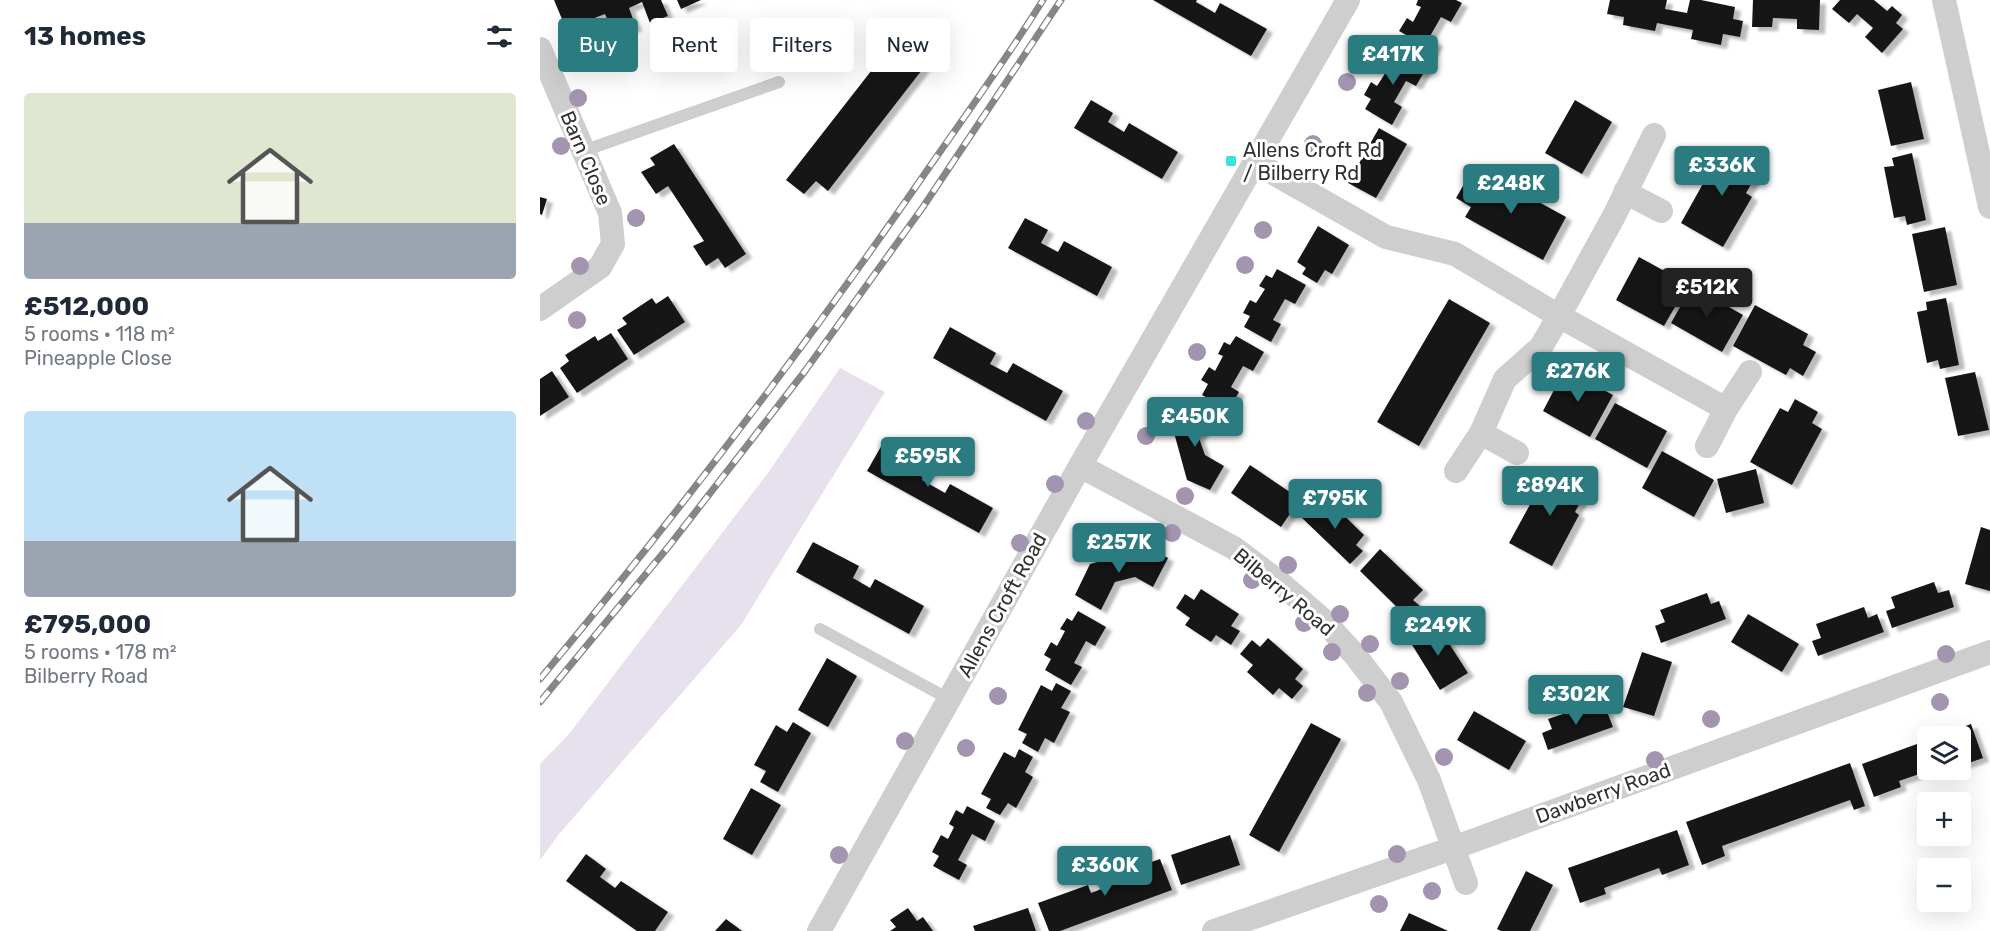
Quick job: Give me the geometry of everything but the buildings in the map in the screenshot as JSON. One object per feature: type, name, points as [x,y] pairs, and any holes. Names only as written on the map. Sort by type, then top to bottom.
[{"type":"street","name":"Allens Croft Road","points":[[819,931],[1080,466],[1348,0]]},
{"type":"street","points":[[1944,0],[1990,207]]},
{"type":"street","name":"Barn Close","points":[[540,49],[610,213],[613,244],[600,267],[540,309]]},
{"type":"street","points":[[1456,471],[1481,433],[1505,379],[1541,347],[1614,216],[1654,135]]},
{"type":"street","points":[[1254,162],[1386,237],[1455,254],[1559,316],[1726,409]]},
{"type":"street","points":[[1625,192],[1660,211]]},
{"type":"street","points":[[1707,446],[1726,409],[1750,372]]},
{"type":"street","points":[[1481,433],[1517,453]]},
{"type":"street","name":"Bilberry Road","points":[[1080,466],[1234,548],[1322,619],[1391,702],[1429,780],[1466,883]]},
{"type":"street","name":"Dawberry Road","points":[[1214,931],[1453,848],[1990,652]]},
{"type":"lane","points":[[583,151],[779,82]]},
{"type":"lane","points":[[820,629],[949,699]]},
{"type":"shaded area","points":[[840,368],[885,392],[741,625],[560,833],[540,860],[540,764],[569,734],[770,470]]},
{"type":"railway","points":[[540,679],[691,492],[836,300],[1043,0]]},
{"type":"railway","points":[[540,702],[669,546],[805,371],[923,207],[1061,0]]},
{"type":"place","name":"Allens Croft Rd / Bilberry Rd","points":[[1231,161]]}]
